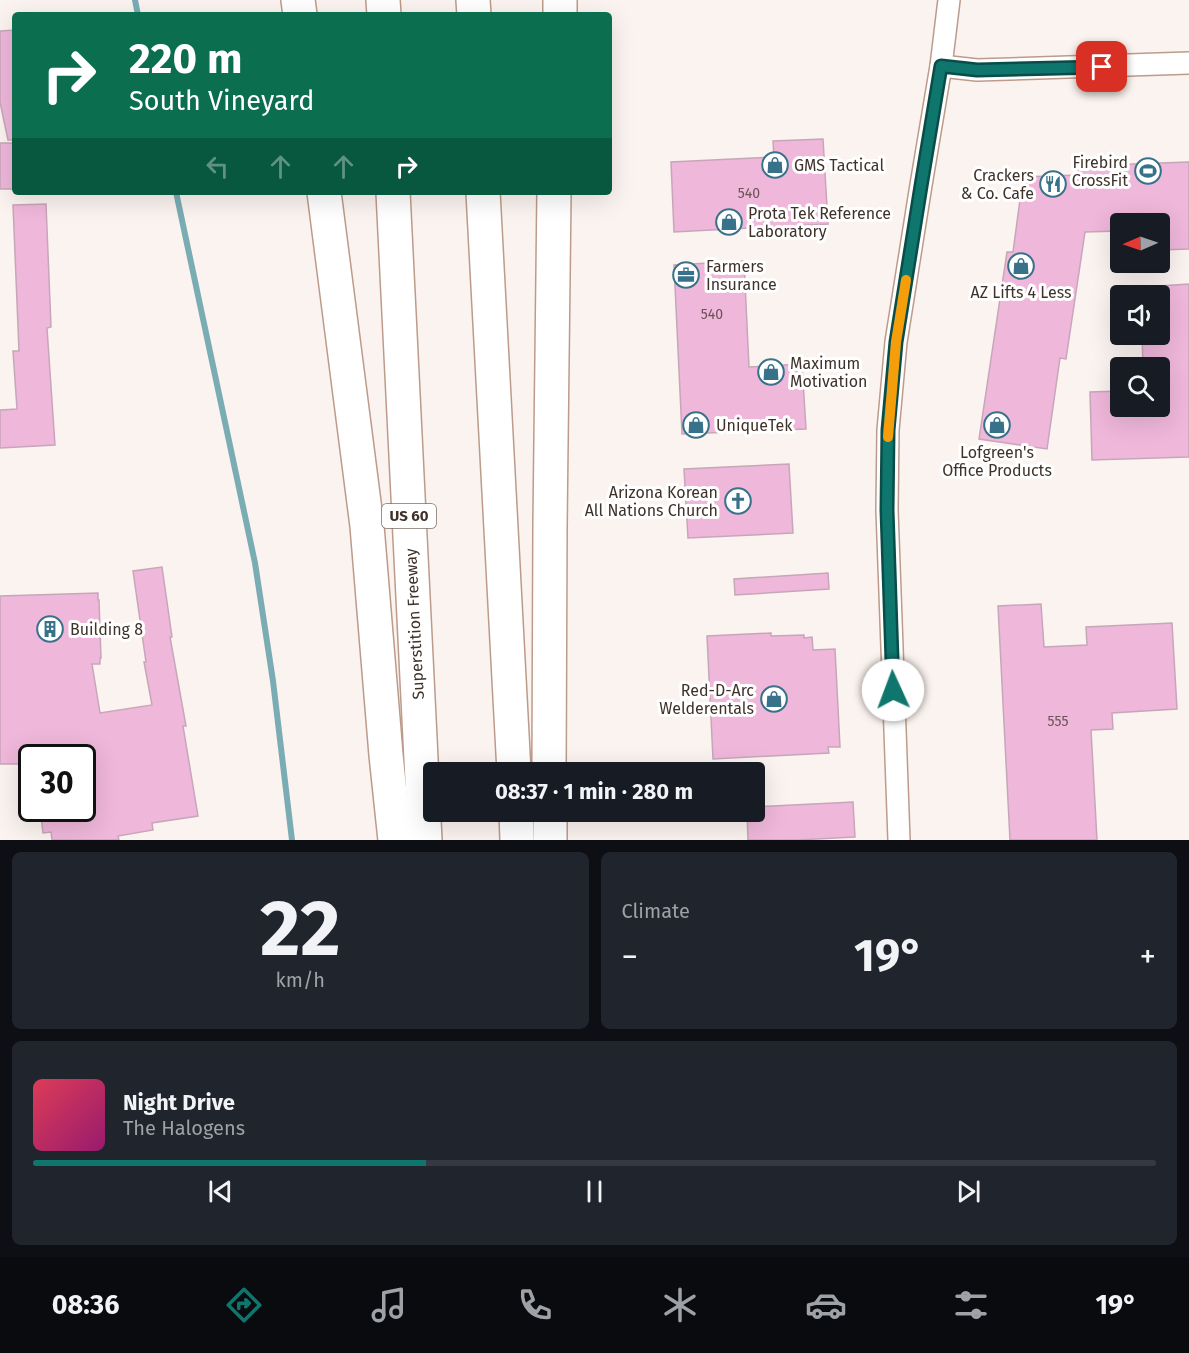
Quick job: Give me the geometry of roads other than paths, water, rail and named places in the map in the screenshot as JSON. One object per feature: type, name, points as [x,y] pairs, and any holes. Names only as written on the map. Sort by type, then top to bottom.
[{"type":"highway","points":[[324,195],[367,526],[395,840]]},
{"type":"highway","name":"Superstition Freeway","points":[[393,195],[425,840]]},
{"type":"highway","points":[[483,195],[513,762]]},
{"type":"highway","points":[[549,762],[555,195]]},
{"type":"highway","points":[[516,822],[517,840]]},
{"type":"highway","points":[[550,822],[550,840]]},
{"type":"street","points":[[899,840],[887,510],[888,430],[896,342],[941,66],[949,0]]},
{"type":"street","points":[[941,66],[977,70],[1189,63]]},
{"type":"waterway","points":[[135,0],[137,12]]},
{"type":"waterway","points":[[177,195],[255,563],[273,681],[292,840]]},
{"type":"place","name":"GMS Tactical","points":[[775,165]]},
{"type":"place","name":"Firebird CrossFit","points":[[1148,171]]},
{"type":"place","name":"Crackers & Co. Cafe","points":[[1053,184]]},
{"type":"place","name":"Prota Tek Reference Laboratory","points":[[729,222]]},
{"type":"place","name":"AZ Lifts 4 Less","points":[[1021,266]]},
{"type":"place","name":"Farmers Insurance","points":[[686,275]]},
{"type":"place","name":"Maximum Motivation","points":[[771,372]]},
{"type":"place","name":"UniqueTek","points":[[696,425]]},
{"type":"place","name":"Lofgreen's Office Products","points":[[997,425]]},
{"type":"place","name":"Arizona Korean All Nations Church","points":[[738,501]]},
{"type":"place","name":"Building 8","points":[[50,629]]},
{"type":"place","name":"Red-D-Arc Welderentals","points":[[774,699]]}]
